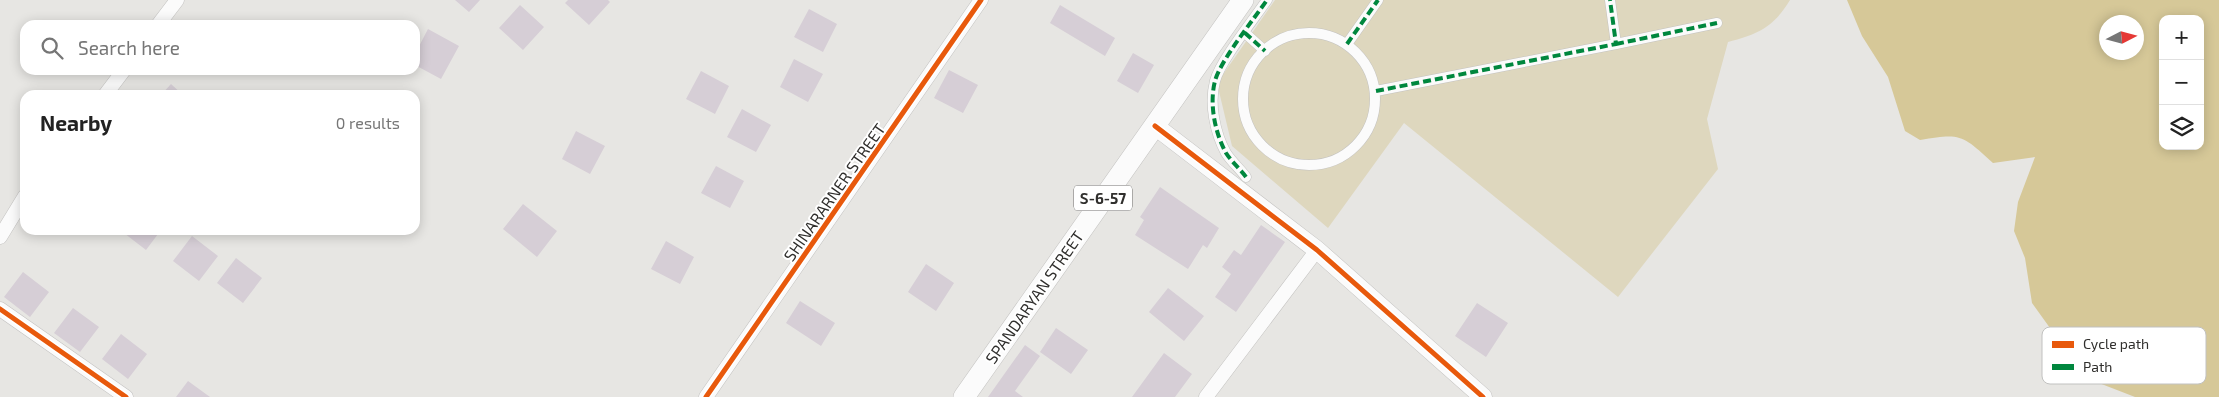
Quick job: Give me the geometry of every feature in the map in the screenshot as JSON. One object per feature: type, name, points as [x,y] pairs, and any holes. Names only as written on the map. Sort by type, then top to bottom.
[{"type":"main road","name":"SPANDARYAN STREET","points":[[964,397],[1243,0]]},
{"type":"street","points":[[162,20],[177,0]]},
{"type":"street","name":"SHINARARNER STREET","points":[[706,397],[981,0]]},
{"type":"street","points":[[1246,177],[1227,154],[1217,131],[1213,104],[1215,81],[1224,62],[1267,0]]},
{"type":"street","points":[[1347,44],[1378,0]]},
{"type":"street","points":[[1610,0],[1616,44]]},
{"type":"street","points":[[1376,91],[1717,23]]},
{"type":"street","points":[[1309,32],[1347,44],[1367,64],[1376,91],[1369,131],[1340,160],[1301,167],[1264,150],[1243,116],[1245,75],[1265,51],[1270,43],[1309,32]]},
{"type":"street","points":[[1245,33],[1265,51]]},
{"type":"street","points":[[109,90],[120,75]]},
{"type":"street","points":[[1154,126],[1317,250],[1483,397]]},
{"type":"street","points":[[0,237],[20,204]]},
{"type":"street","points":[[1206,397],[1317,250]]},
{"type":"street","points":[[0,310],[126,397]]},
{"type":"shaded area","points":[[1275,0],[1790,0],[1784,10],[1764,28],[1756,33],[1728,42],[1707,119],[1718,169],[1618,297],[1404,123],[1328,228],[1232,146],[1217,83]]},
{"type":"shaded area","points":[[1847,0],[2219,0],[2219,397],[2135,397],[2101,384],[2206,384],[2206,327],[2049,327],[2032,303],[2025,258],[2014,231],[2018,202],[2035,157],[1993,163],[1961,138],[1945,137],[1920,140],[1905,131],[1888,77],[1862,36]]},
{"type":"building","points":[[455,0],[480,0],[469,12]]},
{"type":"building","points":[[568,0],[608,0],[610,2],[589,25],[565,3]]},
{"type":"building","points":[[520,5],[544,27],[523,50],[499,28]]},
{"type":"building","points":[[1060,5],[1115,38],[1105,56],[1050,23]]},
{"type":"building","points":[[809,9],[837,24],[823,52],[794,37]]},
{"type":"building","points":[[428,29],[459,46],[441,79],[420,68],[420,44]]},
{"type":"building","points":[[1133,53],[1154,65],[1138,93],[1117,81]]},
{"type":"building","points":[[794,59],[823,74],[808,102],[780,87]]},
{"type":"building","points":[[949,70],[978,85],[963,113],[934,98]]},
{"type":"building","points":[[701,71],[729,86],[715,114],[686,99]]},
{"type":"building","points":[[171,84],[178,90],[166,90]]},
{"type":"building","points":[[742,109],[771,125],[756,152],[727,137]]},
{"type":"building","points":[[576,131],[605,146],[590,174],[562,159]]},
{"type":"building","points":[[716,166],[744,181],[730,208],[701,193]]},
{"type":"building","points":[[1160,187],[1219,228],[1207,248],[1203,245],[1188,269],[1135,235],[1144,220],[1140,217]]},
{"type":"building","points":[[523,204],[557,231],[537,257],[503,229]]},
{"type":"building","points":[[1261,225],[1285,242],[1236,312],[1215,297],[1231,274],[1222,267],[1234,250],[1241,255]]},
{"type":"building","points":[[126,235],[157,235],[146,250]]},
{"type":"building","points":[[192,236],[218,256],[199,281],[173,261]]},
{"type":"building","points":[[666,241],[694,257],[680,284],[651,269]]},
{"type":"building","points":[[236,258],[262,278],[243,303],[217,283]]},
{"type":"building","points":[[926,264],[954,283],[936,311],[908,292]]},
{"type":"building","points":[[23,272],[49,292],[30,317],[4,297]]},
{"type":"building","points":[[1168,288],[1204,316],[1184,341],[1149,312]]},
{"type":"building","points":[[800,301],[835,323],[821,346],[786,323]]},
{"type":"building","points":[[1477,303],[1508,323],[1486,357],[1455,336]]},
{"type":"building","points":[[73,308],[99,327],[80,352],[54,333]]},
{"type":"building","points":[[1056,328],[1088,350],[1071,374],[1040,352]]},
{"type":"building","points":[[121,334],[147,354],[128,379],[102,359]]},
{"type":"building","points":[[1025,345],[1040,356],[1015,391],[1023,397],[988,397]]},
{"type":"building","points":[[1164,353],[1192,374],[1175,397],[1132,397]]},
{"type":"building","points":[[188,381],[210,397],[176,397]]},
{"type":"marked path","points":[[1246,177],[1230,159],[1222,145],[1214,118],[1213,90],[1223,63],[1267,0]]},
{"type":"marked path","points":[[1347,44],[1378,0]]},
{"type":"marked path","points":[[1376,91],[1616,44],[1610,0]]},
{"type":"marked path","points":[[1616,44],[1717,23]]},
{"type":"marked path","points":[[1245,33],[1265,51]]},
{"type":"cycle path","points":[[706,397],[981,0]]},
{"type":"cycle path","points":[[1155,126],[1317,250],[1483,397]]},
{"type":"cycle path","points":[[0,309],[126,397]]}]
